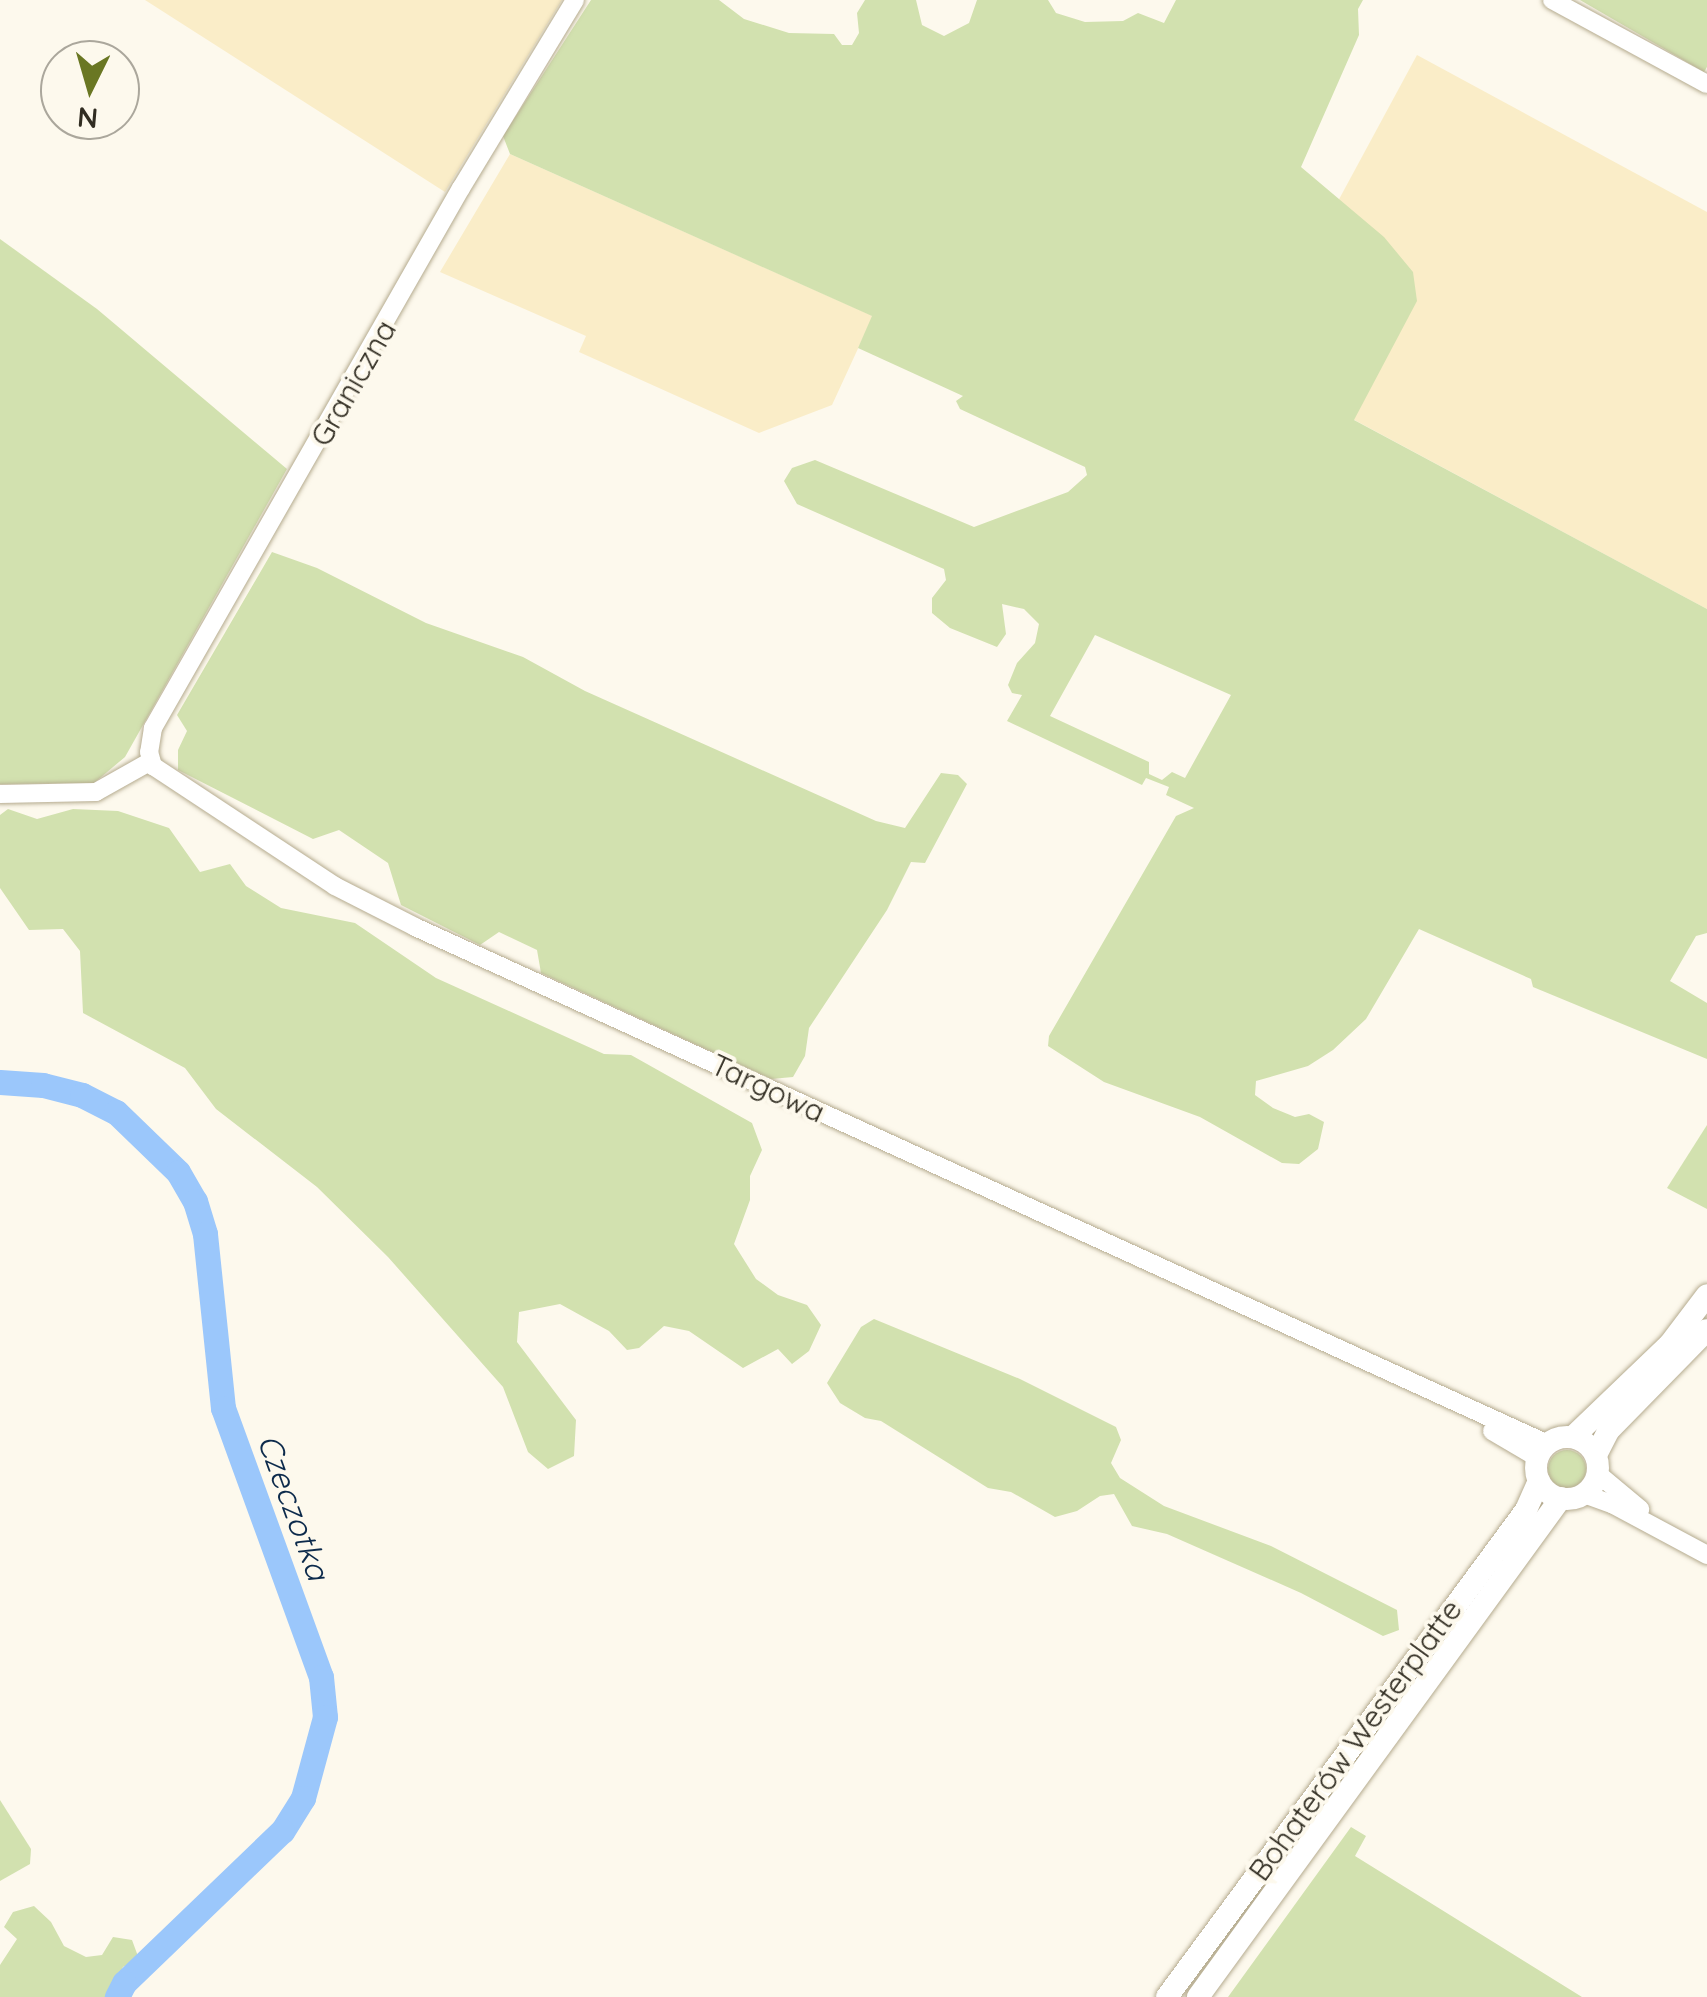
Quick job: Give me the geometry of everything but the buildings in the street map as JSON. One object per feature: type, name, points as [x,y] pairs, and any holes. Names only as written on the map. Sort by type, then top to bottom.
[{"type":"main road","points":[[1707,1295],[1670,1344],[1573,1437],[1541,1461],[1560,1498],[1584,1494],[1608,1431],[1707,1330]]},
{"type":"main road","points":[[1573,1437],[1597,1464]]},
{"type":"main road","name":"Bohaterów Westerplatte","points":[[1167,1997],[1526,1510],[1541,1461]]},
{"type":"main road","name":"Bohaterów Westerplatte","points":[[1198,1997],[1560,1498]]},
{"type":"street","name":"Graniczna","points":[[154,766],[153,728],[409,286],[461,188],[576,0]]},
{"type":"street","points":[[1552,0],[1707,84]]},
{"type":"street","points":[[0,794],[89,794],[154,766]]},
{"type":"street","name":"Targowa","points":[[154,766],[336,886],[415,928],[1395,1378],[1541,1461]]},
{"type":"street","points":[[1597,1464],[1700,1551]]},
{"type":"street","points":[[1584,1494],[1612,1504],[1700,1551]]},
{"type":"shaded area","points":[[145,0],[562,0],[445,192]]},
{"type":"shaded area","points":[[1417,55],[1707,212],[1707,609],[1250,364]]},
{"type":"shaded area","points":[[510,154],[873,316],[832,405],[759,433],[579,352],[586,336],[440,272]]},
{"type":"green space","points":[[591,0],[719,0],[744,19],[789,33],[834,34],[842,45],[852,45],[859,33],[857,13],[865,0],[916,0],[922,25],[944,36],[969,23],[977,0],[1048,0],[1056,13],[1085,22],[1123,21],[1138,13],[1164,23],[1176,0],[1363,0],[1358,9],[1359,35],[1301,167],[1384,237],[1413,272],[1417,301],[1354,420],[1707,609],[1707,933],[1696,936],[1670,981],[1707,1003],[1707,1059],[1533,987],[1531,979],[1419,929],[1366,1019],[1333,1050],[1308,1066],[1256,1081],[1255,1095],[1273,1108],[1295,1117],[1309,1114],[1324,1122],[1318,1149],[1299,1164],[1282,1163],[1200,1117],[1104,1082],[1048,1046],[1049,1036],[1176,816],[1194,808],[1166,795],[1169,787],[1146,778],[1142,785],[1007,721],[1022,695],[1012,693],[1008,685],[1017,663],[1035,643],[1039,624],[1024,609],[1002,604],[1006,634],[997,647],[950,628],[932,613],[932,598],[946,580],[944,569],[797,504],[784,481],[792,468],[815,460],[974,527],[1068,492],[1087,475],[1085,467],[960,409],[956,401],[963,396],[858,348],[872,316],[510,154],[503,136]],"holes":[[[1095,635],[1231,695],[1185,778],[1172,772],[1162,780],[1149,774],[1149,762],[1050,716]]]},
{"type":"green space","points":[[1580,0],[1707,0],[1707,67],[1704,72]]},
{"type":"green space","points":[[0,239],[97,309],[287,469],[125,757],[94,783],[0,784]]},
{"type":"green space","points":[[272,552],[317,568],[426,623],[523,657],[585,691],[876,821],[905,828],[941,773],[958,775],[967,784],[925,863],[911,862],[887,910],[809,1028],[805,1056],[793,1077],[771,1079],[541,973],[537,950],[499,932],[480,945],[401,905],[388,863],[339,830],[313,839],[178,770],[178,750],[187,731],[177,715]]},
{"type":"green space","points":[[8,809],[37,819],[73,809],[118,811],[169,828],[200,872],[230,864],[246,886],[281,908],[355,923],[436,978],[604,1054],[631,1055],[752,1123],[762,1150],[750,1176],[750,1200],[734,1244],[756,1279],[778,1295],[807,1305],[821,1325],[809,1351],[792,1364],[778,1349],[743,1368],[689,1331],[664,1326],[639,1348],[627,1350],[609,1331],[560,1304],[519,1312],[517,1342],[576,1420],[574,1456],[548,1469],[528,1452],[503,1387],[388,1257],[317,1187],[216,1109],[185,1068],[83,1013],[80,951],[63,929],[29,930],[0,888],[0,815]]},
{"type":"green space","points":[[1707,1125],[1707,1209],[1667,1188]]},
{"type":"green space","points":[[874,1319],[1020,1379],[1116,1427],[1121,1440],[1111,1463],[1120,1478],[1164,1506],[1271,1546],[1397,1610],[1399,1630],[1383,1636],[1301,1593],[1167,1534],[1132,1526],[1114,1494],[1100,1496],[1077,1511],[1055,1517],[1011,1492],[988,1488],[881,1421],[865,1418],[840,1403],[827,1383],[861,1327]]},
{"type":"green space","points":[[1567,1450],[1580,1456],[1586,1469],[1580,1482],[1567,1488],[1554,1482],[1548,1469],[1554,1456]]},
{"type":"green space","points":[[0,1800],[31,1849],[30,1864],[0,1881]]},
{"type":"green space","points":[[1351,1827],[1366,1836],[1355,1856],[1582,1997],[1228,1997]]},
{"type":"green space","points":[[34,1906],[51,1922],[64,1946],[86,1957],[102,1955],[113,1937],[132,1940],[139,1959],[123,1967],[110,1997],[0,1997],[0,1965],[17,1939],[4,1927],[13,1912]]},
{"type":"waterway","name":"Czeczotka","points":[[0,1082],[43,1085],[82,1095],[116,1112],[178,1172],[195,1201],[205,1234],[223,1408],[321,1677],[325,1717],[303,1798],[282,1831],[124,1983],[117,1997]]}]
